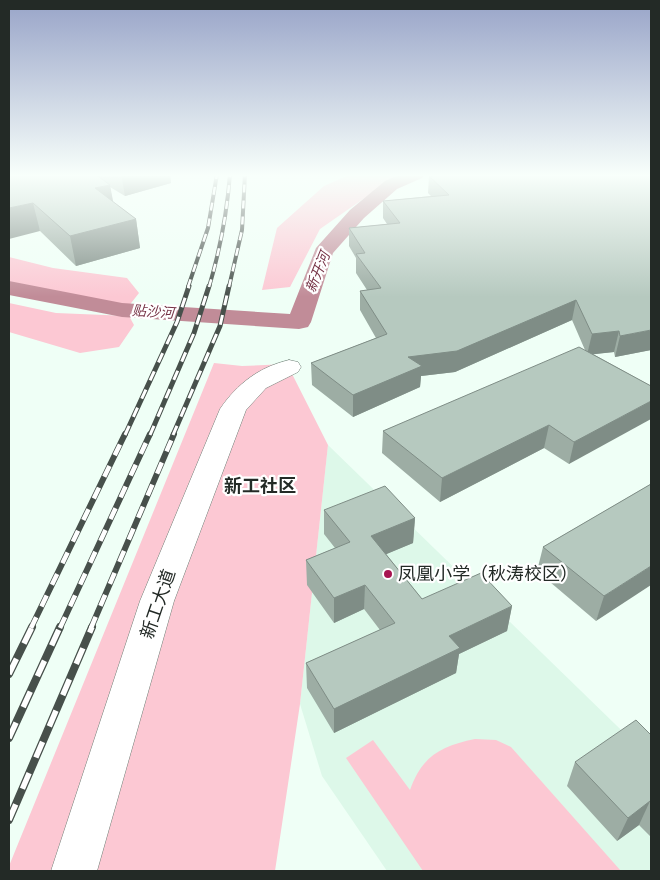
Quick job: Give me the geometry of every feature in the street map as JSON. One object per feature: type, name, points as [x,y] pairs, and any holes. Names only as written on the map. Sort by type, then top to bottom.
[{"type":"street","name":"新工大道","points":[[74,871],[157,602],[233,409],[246,390],[267,375],[289,367]]},
{"type":"shaded area","points":[[291,215],[340,215],[320,229],[290,287],[262,290],[277,228]]},
{"type":"shaded area","points":[[9,257],[53,268],[127,278],[139,293],[128,307],[9,282]]},
{"type":"shaded area","points":[[9,303],[56,313],[129,316],[134,325],[119,347],[80,353],[9,332]]},
{"type":"shaded area","points":[[214,363],[242,366],[287,364],[328,445],[300,704],[275,871],[9,871],[9,866]]},
{"type":"shaded area","name":"凤凰小学（秋涛校区）","points":[[328,445],[651,759],[651,871],[387,871],[322,776],[300,704]]},
{"type":"shaded area","points":[[475,739],[496,740],[511,747],[621,871],[423,871],[346,758],[373,740],[410,790],[420,769],[434,754],[452,745]]},
{"type":"building","points":[[47,215],[131,215],[136,219],[70,236]]},
{"type":"building","points":[[394,215],[651,215],[651,330],[620,336],[619,331],[592,334],[576,300],[457,351],[408,357],[422,366],[353,395],[311,363],[387,334],[360,291],[381,288],[356,254],[365,253],[349,228],[400,223]]},
{"type":"building","points":[[579,347],[651,386],[651,401],[574,442],[549,425],[442,478],[383,431]]},
{"type":"building","points":[[651,484],[651,566],[604,596],[543,547]]},
{"type":"building","points":[[385,486],[415,518],[371,536],[422,599],[481,573],[512,606],[449,636],[460,648],[334,709],[306,663],[395,623],[365,585],[334,598],[306,560],[350,542],[324,510]]},
{"type":"building","points":[[636,720],[651,735],[651,802],[628,818],[575,762]]},
{"type":"waterway","name":"贴沙河","points":[[9,288],[122,310],[299,322],[323,252],[356,215]]},
{"type":"railway","points":[[188,287],[208,228],[210,215]]},
{"type":"railway","points":[[209,287],[225,215]]},
{"type":"railway","points":[[229,287],[242,230],[243,215]]},
{"type":"railway","points":[[125,435],[177,322],[189,286]]},
{"type":"railway","points":[[150,435],[194,333],[209,286]]},
{"type":"railway","points":[[173,435],[220,326],[229,286]]},
{"type":"railway","points":[[31,628],[125,434]]},
{"type":"railway","points":[[60,628],[150,434]]},
{"type":"railway","points":[[91,628],[174,434]]},
{"type":"railway","points":[[9,674],[32,627]]},
{"type":"railway","points":[[9,738],[60,627]]},
{"type":"railway","points":[[9,820],[92,627]]},
{"type":"place","name":"凤凰小学（秋涛校区）","points":[[388,574]]},
{"type":"district","name":"新工社区","points":[[260,486]]},
{"type":"water label","name":"新开河","points":[[318,272]]}]
